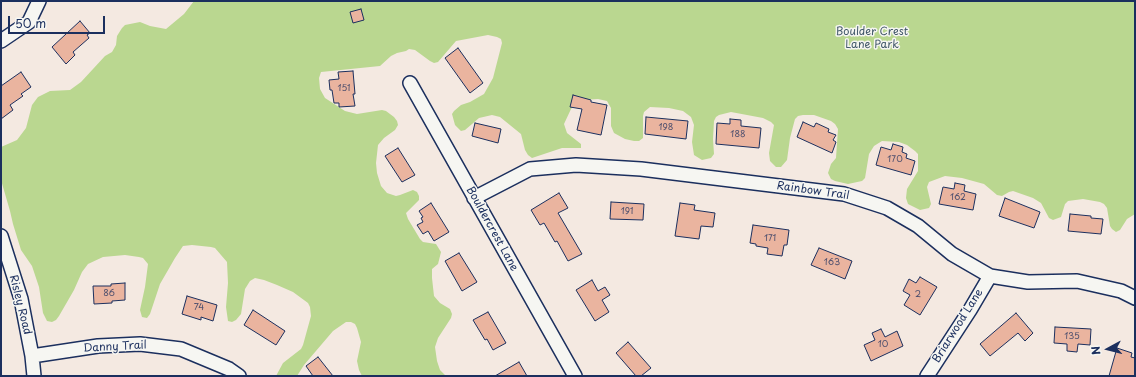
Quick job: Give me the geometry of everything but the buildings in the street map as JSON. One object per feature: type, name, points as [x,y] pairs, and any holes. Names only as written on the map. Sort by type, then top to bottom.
[{"type":"street","points":[[1,40],[29,22],[39,1]]},
{"type":"street","name":"Bouldercrest Lane","points":[[410,82],[575,376]]},
{"type":"street","name":"Rainbow Trail","points":[[474,198],[530,170],[576,165],[641,169],[844,194],[887,208],[918,226],[952,254],[990,276],[1028,282],[1077,281],[1121,291],[1135,298]]},
{"type":"street","name":"Risley Road","points":[[1,236],[21,300],[32,356],[34,376]]},
{"type":"street","name":"Briarwood Lane","points":[[926,376],[970,310],[990,276]]},
{"type":"street","name":"Danny Trail","points":[[32,356],[98,346],[140,344],[181,350],[229,369],[239,376]]},
{"type":"green space","name":"Boulder Crest Lane Park","points":[[194,1],[1135,1],[1135,214],[1127,219],[1120,230],[1116,232],[1110,226],[1107,208],[1104,204],[1083,199],[1068,201],[1065,204],[1061,217],[1053,220],[1049,218],[1041,203],[1033,198],[1013,191],[1002,196],[997,195],[984,184],[962,178],[945,176],[929,182],[927,187],[931,204],[929,208],[920,210],[908,204],[906,198],[907,189],[918,171],[918,154],[915,151],[907,145],[899,142],[882,141],[874,146],[869,154],[865,178],[862,181],[848,184],[835,181],[831,179],[828,173],[831,164],[836,158],[838,129],[831,121],[814,115],[798,116],[795,119],[790,138],[787,160],[781,167],[776,167],[770,161],[769,153],[774,125],[763,118],[731,112],[716,117],[714,121],[713,139],[714,154],[711,158],[702,160],[694,155],[692,142],[694,125],[691,117],[683,111],[669,108],[650,107],[644,112],[643,116],[643,138],[639,141],[634,141],[625,139],[614,133],[611,126],[611,108],[607,101],[598,99],[582,100],[577,101],[571,109],[564,124],[567,133],[581,144],[581,148],[562,148],[532,158],[525,150],[521,134],[500,117],[492,115],[479,118],[465,130],[461,131],[455,125],[452,114],[454,111],[461,105],[484,94],[493,78],[502,43],[501,39],[488,35],[456,41],[438,62],[434,63],[415,50],[409,49],[391,56],[380,66],[321,72],[319,78],[320,89],[325,98],[345,111],[357,114],[382,110],[386,111],[397,121],[398,125],[395,130],[384,138],[378,145],[376,163],[377,173],[381,186],[387,193],[396,196],[413,190],[417,192],[419,200],[406,213],[408,219],[423,242],[436,244],[441,252],[438,264],[432,269],[432,278],[434,296],[440,303],[450,309],[452,314],[438,338],[435,347],[440,370],[446,376],[362,376],[357,361],[361,342],[357,328],[355,324],[346,322],[333,331],[304,365],[297,376],[276,376],[283,363],[301,349],[303,345],[311,316],[308,303],[293,292],[264,280],[255,278],[250,281],[245,289],[241,314],[236,320],[232,322],[228,321],[226,307],[228,283],[227,262],[215,248],[211,247],[192,245],[183,246],[160,284],[150,314],[147,318],[142,317],[140,310],[148,264],[143,258],[125,255],[103,257],[88,264],[82,272],[74,290],[59,316],[52,322],[47,321],[43,313],[39,287],[32,266],[21,250],[1,180],[1,147],[17,140],[26,128],[32,105],[38,97],[50,91],[70,90],[81,82],[105,56],[112,52],[116,45],[117,36],[125,25],[140,22],[150,26],[166,29],[184,14]]}]
